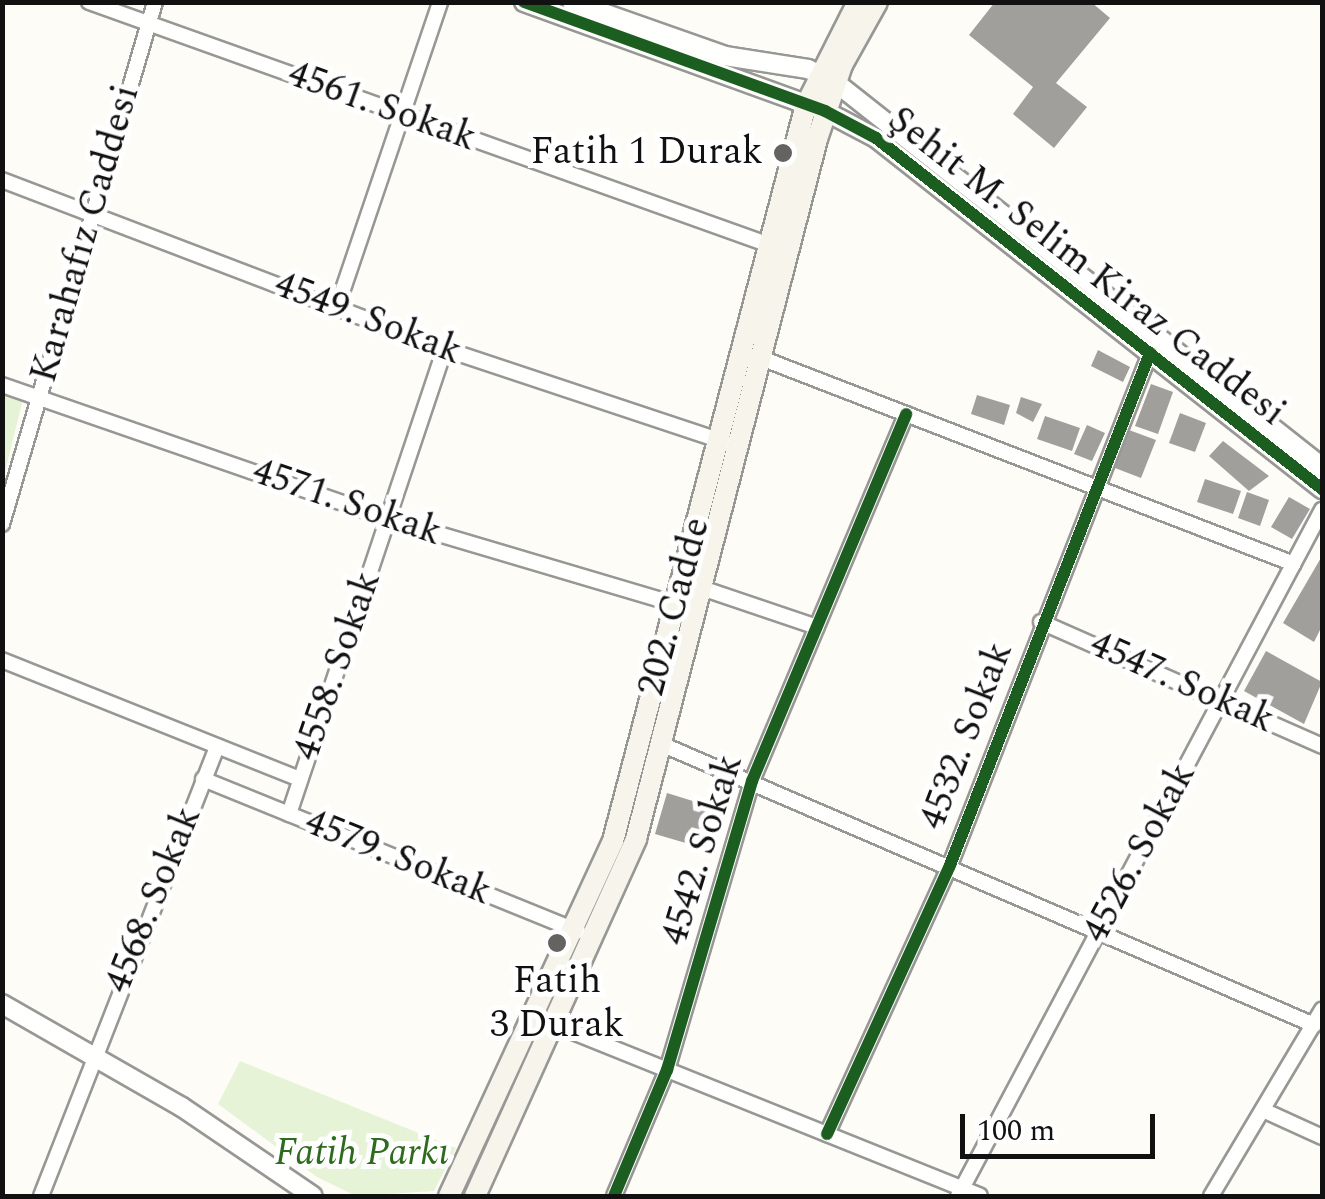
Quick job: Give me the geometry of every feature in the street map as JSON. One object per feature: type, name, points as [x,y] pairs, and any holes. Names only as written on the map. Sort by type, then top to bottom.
[{"type":"main road","name":"202. Cadde","points":[[474,1196],[553,1024],[584,933],[686,607],[815,108],[858,2]]},
{"type":"main road","name":"202. Cadde","points":[[826,77],[877,2]]},
{"type":"main road","name":"202. Cadde","points":[[450,1196],[584,933],[636,840],[661,744],[686,607],[702,588],[728,443],[761,358],[779,249]]},
{"type":"street","name":"4561. Sokak","points":[[89,2],[779,249]]},
{"type":"street","name":"Karahafız Caddesi","points":[[2,524],[89,212],[155,2]]},
{"type":"street","points":[[337,307],[440,2]]},
{"type":"street","name":"Şehit M. Selim Kiraz Caddesi","points":[[524,2],[815,108],[901,156],[1322,490]]},
{"type":"street","points":[[572,2],[725,56],[826,77]]},
{"type":"street","name":"Şehit M. Selim Kiraz Caddesi","points":[[826,77],[1321,461]]},
{"type":"street","name":"4549. Sokak","points":[[2,180],[446,348],[728,443]]},
{"type":"street","name":"4558. Sokak","points":[[288,814],[446,348]]},
{"type":"street","name":"4532. Sokak","points":[[827,1134],[950,865],[1041,622],[1150,353]]},
{"type":"street","points":[[761,358],[1294,564]]},
{"type":"street","name":"4571. Sokak","points":[[2,385],[388,519],[686,607]]},
{"type":"street","name":"4542. Sokak","points":[[614,1196],[667,1070],[752,782],[906,414]]},
{"type":"street","name":"4526. Sokak","points":[[960,1192],[1322,510]]},
{"type":"street","points":[[702,588],[816,627]]},
{"type":"street","name":"4547. Sokak","points":[[1041,622],[1223,696],[1322,746]]},
{"type":"street","name":"4579. Sokak","points":[[2,660],[300,778]]},
{"type":"street","points":[[661,744],[1100,929],[1314,1025]]},
{"type":"street","name":"4568. Sokak","points":[[41,1196],[90,1054],[216,746]]},
{"type":"street","name":"4579. Sokak","points":[[203,779],[584,933]]},
{"type":"street","points":[[2,1004],[90,1054],[314,1195]]},
{"type":"street","points":[[1211,1196],[1322,1010]]},
{"type":"street","points":[[553,1024],[960,1192],[980,1196]]},
{"type":"street","points":[[1263,1110],[1322,1137]]},
{"type":"green space","points":[[3,387],[25,391],[3,480]]},
{"type":"green space","name":"Fatih Parkı","points":[[240,1061],[456,1148],[434,1191],[356,1196],[317,1177],[218,1104]]},
{"type":"building","points":[[995,2],[1091,2],[1110,18],[1056,83],[1087,107],[1054,148],[1013,114],[1033,87],[969,35]]},
{"type":"building","points":[[1098,350],[1130,367],[1123,382],[1091,366]]},
{"type":"building","points":[[1151,384],[1173,392],[1158,434],[1135,426]]},
{"type":"building","points":[[977,395],[1010,405],[1004,425],[971,414]]},
{"type":"building","points":[[1021,397],[1042,404],[1033,422],[1016,413]]},
{"type":"building","points":[[1180,413],[1206,423],[1195,452],[1169,443]]},
{"type":"building","points":[[1045,416],[1080,428],[1072,451],[1037,439]]},
{"type":"building","points":[[1087,425],[1105,433],[1092,461],[1074,454]]},
{"type":"building","points":[[1129,430],[1156,440],[1141,478],[1115,468]]},
{"type":"building","points":[[1223,441],[1269,476],[1249,491],[1209,456]]},
{"type":"building","points":[[1205,479],[1241,491],[1233,514],[1197,502]]},
{"type":"building","points":[[1247,492],[1269,500],[1260,526],[1238,518]]},
{"type":"building","points":[[1289,497],[1310,509],[1292,539],[1271,527]]},
{"type":"building","points":[[1322,556],[1322,626],[1314,642],[1283,623]]},
{"type":"building","points":[[1266,651],[1322,682],[1304,724],[1244,691]]},
{"type":"building","points":[[667,793],[725,811],[713,851],[655,834]]},
{"type":"cycle path","points":[[524,2],[825,111],[876,138],[1322,489]]},
{"type":"cycle path","points":[[827,1134],[950,865],[1150,353]]},
{"type":"cycle path","points":[[614,1196],[667,1070],[752,781],[906,414]]},
{"type":"place","name":"Fatih 1 Durak","points":[[783,153]]},
{"type":"place","name":"Fatih 3 Durak","points":[[557,943]]}]
